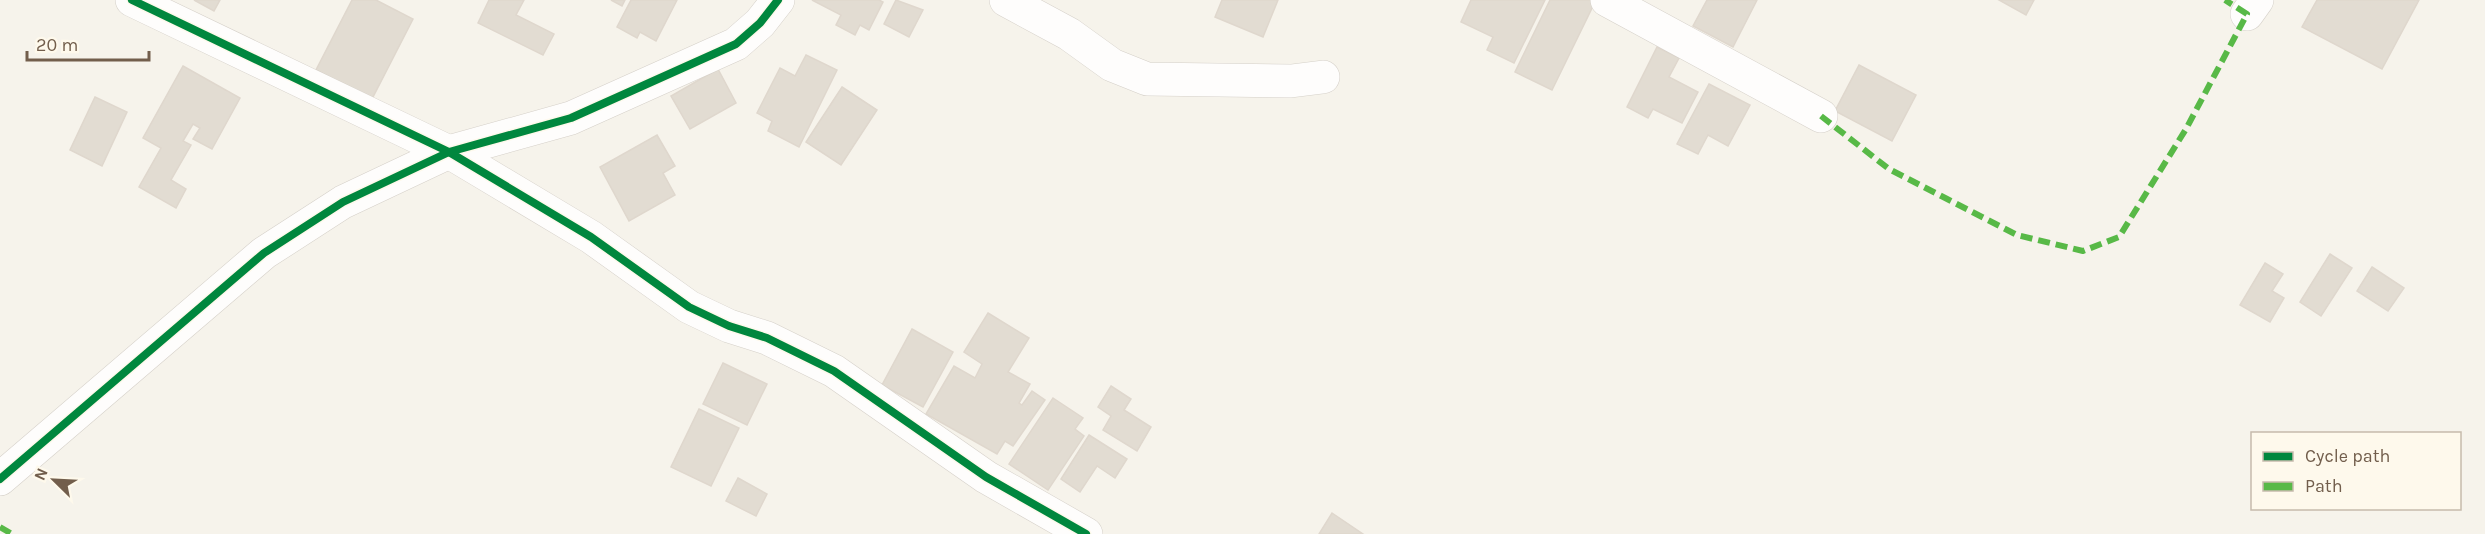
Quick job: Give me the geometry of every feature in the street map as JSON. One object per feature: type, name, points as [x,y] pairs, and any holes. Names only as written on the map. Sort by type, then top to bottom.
[{"type":"street","points":[[132,0],[448,152],[591,237],[689,307],[729,326],[767,338],[834,371],[986,477],[1086,534]]},
{"type":"street","points":[[0,479],[264,253],[343,202],[448,152],[571,118],[736,44],[760,23],[778,0]]},
{"type":"street","points":[[1006,0],[1069,34],[1112,64],[1147,79],[1291,81],[1323,77]]},
{"type":"street","points":[[1606,0],[1821,116]]},
{"type":"building","points":[[194,0],[220,0],[214,11]]},
{"type":"building","points":[[352,0],[376,0],[413,19],[372,99],[316,70]]},
{"type":"building","points":[[489,0],[524,0],[516,15],[554,34],[543,55],[478,23]]},
{"type":"building","points":[[611,0],[625,0],[622,6]]},
{"type":"building","points":[[631,0],[677,0],[656,41],[640,32],[637,38],[617,27]]},
{"type":"building","points":[[812,0],[879,0],[883,2],[869,30],[860,25],[855,35],[836,25],[841,15]]},
{"type":"building","points":[[896,0],[923,10],[909,37],[884,24]]},
{"type":"building","points":[[1222,0],[1278,0],[1263,37],[1215,17]]},
{"type":"building","points":[[1471,0],[1545,0],[1514,63],[1487,50],[1493,37],[1461,22]]},
{"type":"building","points":[[1550,0],[1596,0],[1552,90],[1515,72]]},
{"type":"building","points":[[1707,0],[1757,0],[1733,47],[1693,26]]},
{"type":"building","points":[[1999,0],[2034,0],[2026,15]]},
{"type":"building","points":[[2317,0],[2419,0],[2382,69],[2302,27]]},
{"type":"building","points":[[1657,47],[1679,58],[1669,77],[1698,92],[1682,123],[1653,109],[1648,118],[1627,107]]},
{"type":"building","points":[[806,55],[837,70],[799,147],[768,131],[772,121],[757,113],[780,68],[795,76]]},
{"type":"building","points":[[1859,65],[1916,95],[1892,141],[1835,111]]},
{"type":"building","points":[[183,66],[240,98],[212,149],[193,139],[200,128],[193,124],[183,141],[191,145],[171,180],[186,189],[176,208],[139,187],[161,148],[143,138]]},
{"type":"building","points":[[718,69],[736,103],[690,129],[671,96]]},
{"type":"building","points":[[1709,84],[1750,105],[1728,146],[1708,135],[1698,154],[1677,144]]},
{"type":"building","points":[[842,87],[877,110],[841,165],[806,142]]},
{"type":"building","points":[[95,97],[127,112],[102,166],[70,150]]},
{"type":"building","points":[[657,135],[675,166],[663,173],[675,195],[629,221],[600,167]]},
{"type":"building","points":[[2330,254],[2352,268],[2321,316],[2300,302]]},
{"type":"building","points":[[2265,263],[2283,274],[2272,291],[2284,298],[2270,322],[2240,305]]},
{"type":"building","points":[[2372,267],[2404,288],[2388,311],[2357,291]]},
{"type":"building","points":[[988,313],[1029,338],[1008,372],[1030,384],[1019,403],[1022,405],[1032,391],[1045,400],[1013,446],[1005,441],[997,454],[926,414],[954,366],[975,378],[982,364],[964,352]]},
{"type":"building","points":[[912,329],[953,352],[923,407],[882,385]]},
{"type":"building","points":[[723,363],[767,384],[747,425],[703,404]]},
{"type":"building","points":[[1111,386],[1131,399],[1124,410],[1151,427],[1137,451],[1103,430],[1111,416],[1098,407]]},
{"type":"building","points":[[1053,398],[1083,418],[1075,429],[1084,436],[1048,490],[1009,464]]},
{"type":"building","points":[[699,409],[739,428],[711,486],[671,467]]},
{"type":"building","points":[[1089,435],[1127,459],[1115,478],[1097,466],[1080,492],[1061,479]]},
{"type":"building","points":[[738,478],[767,494],[756,516],[726,501]]},
{"type":"building","points":[[1332,513],[1363,534],[1319,534]]},
{"type":"marked path","points":[[1821,116],[1889,169],[2017,235],[2083,251],[2119,237],[2186,129],[2247,14],[2225,0]]},
{"type":"marked path","points":[[0,527],[12,534]]},
{"type":"cycle path","points":[[132,0],[449,152],[591,237],[689,307],[729,326],[767,338],[834,371],[986,477],[1086,534]]},
{"type":"cycle path","points":[[0,479],[264,253],[343,202],[449,152],[571,118],[736,44],[760,23],[778,0]]}]
